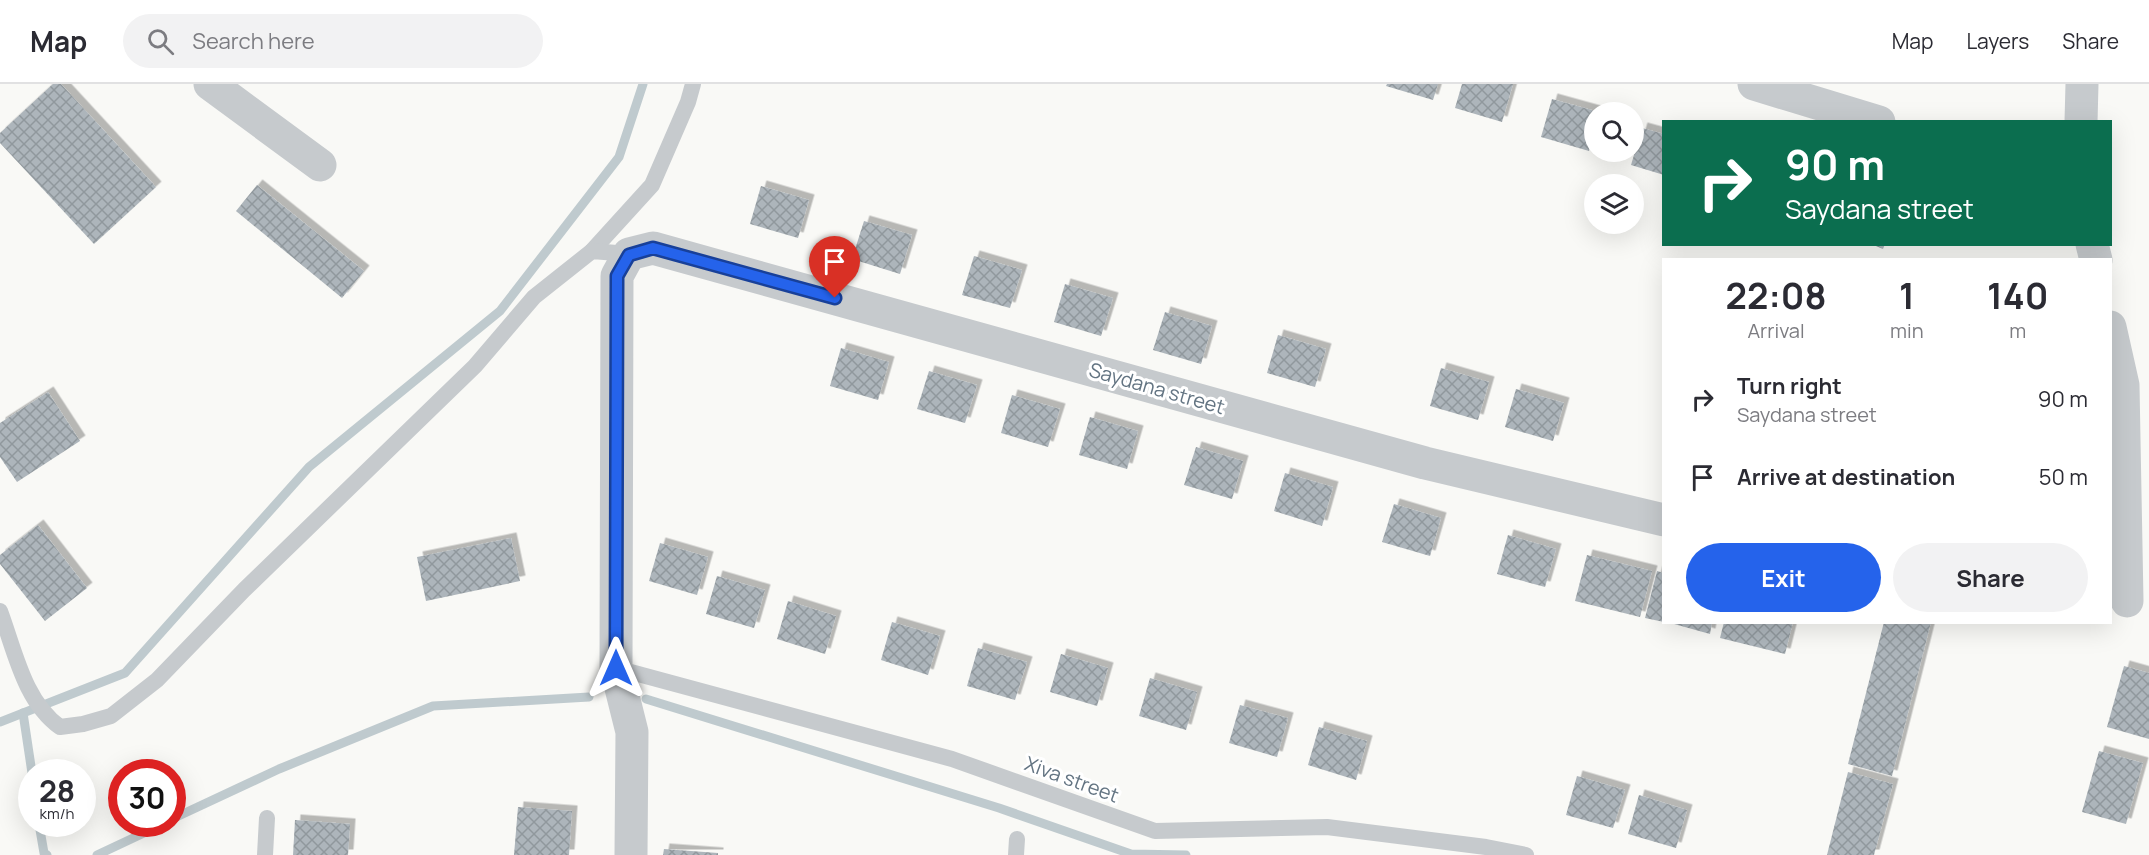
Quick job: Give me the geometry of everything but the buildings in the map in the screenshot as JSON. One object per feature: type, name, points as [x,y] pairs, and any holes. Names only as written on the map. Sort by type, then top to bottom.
[{"type":"street","points":[[210,84],[320,165]]},
{"type":"street","points":[[1754,84],[1872,120]]},
{"type":"street","points":[[2080,120],[2082,84]]},
{"type":"street","points":[[631,855],[632,732],[616,668],[617,276],[641,251]]},
{"type":"street","name":"Saydana street","points":[[641,251],[1425,463],[1662,520]]},
{"type":"street","points":[[2112,331],[2136,385],[2129,604]]},
{"type":"lane","points":[[0,611],[30,693],[48,718],[60,727],[83,724],[111,716],[157,680],[244,590],[476,366],[534,297],[592,251],[652,185],[688,102],[693,84]]},
{"type":"lane","points":[[592,251],[641,251]]},
{"type":"lane","name":"Xiva street","points":[[616,668],[952,759],[1155,831],[1327,827],[1486,847],[1526,855]]},
{"type":"lane","points":[[266,855],[267,818]]},
{"type":"waterway","points":[[0,722],[125,673],[309,467],[500,311],[619,157],[643,84]]},
{"type":"waterway","points":[[186,812],[279,769],[433,706],[589,697]]},
{"type":"waterway","points":[[646,699],[999,808],[1131,854],[1186,855]]},
{"type":"waterway","points":[[23,713],[30,759]]},
{"type":"waterway","points":[[41,837],[44,853],[47,855]]},
{"type":"waterway","points":[[97,855],[135,837]]},
{"type":"route","points":[[616,668],[617,276],[629,255],[653,248],[835,298]]}]
